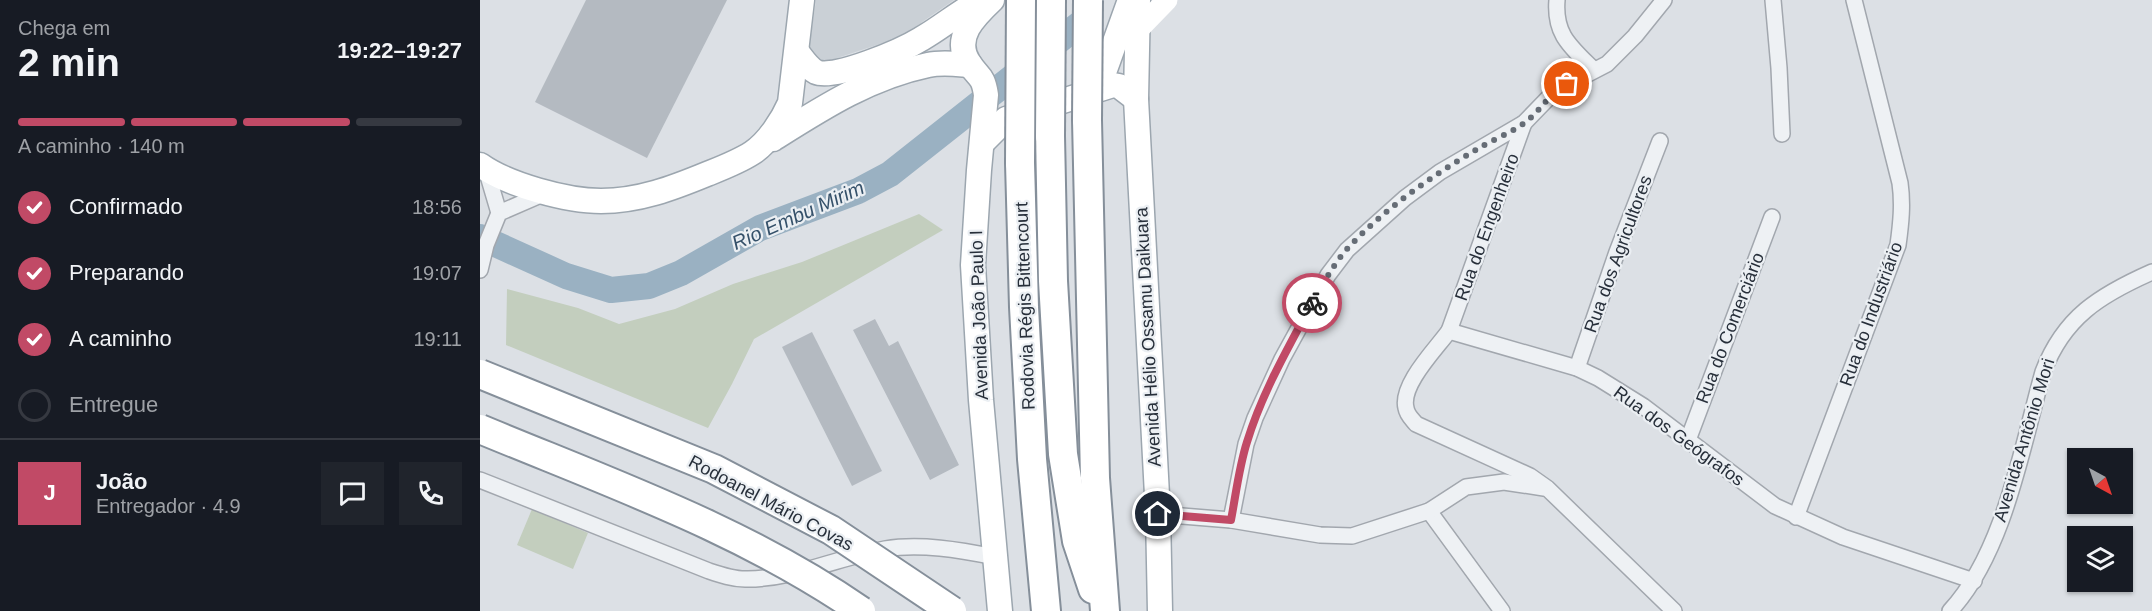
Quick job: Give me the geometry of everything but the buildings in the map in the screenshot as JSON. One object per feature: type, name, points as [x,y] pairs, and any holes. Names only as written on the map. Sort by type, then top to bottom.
[{"type":"highway","name":"Rodovia Régis Bittencourt","points":[[1021,0],[1020,163],[1024,307],[1032,459],[1046,611]]},
{"type":"highway","points":[[1051,0],[1050,136],[1053,281],[1062,454],[1077,541],[1100,611]]},
{"type":"highway","points":[[1088,0],[1093,97],[1095,478],[1105,611]]},
{"type":"highway","name":"Rodoanel Mário Covas","points":[[480,374],[714,469],[831,530],[952,611]]},
{"type":"highway","points":[[480,429],[700,520],[776,557],[861,611]]},
{"type":"main road","points":[[754,152],[784,118],[790,103],[802,0]]},
{"type":"main road","points":[[796,52],[810,68],[817,72],[826,74],[839,72],[910,46],[983,0]]},
{"type":"main road","name":"Avenida João Paulo I","points":[[992,0],[967,27],[963,44],[965,56],[986,97],[973,265],[981,400],[1000,611]]},
{"type":"main road","points":[[1093,97],[1130,0]]},
{"type":"main road","name":"Avenida Hélio Ossamu Daikuara","points":[[1138,0],[1136,99],[1158,514],[1160,611]]},
{"type":"main road","points":[[1093,97],[1136,32],[1167,0]]},
{"type":"main road","points":[[483,167],[546,193],[599,201],[627,200],[666,191],[722,168],[754,152],[852,91],[928,65],[945,63],[986,97],[1093,97],[1116,85],[1136,99]]},
{"type":"street","points":[[1557,0],[1558,28],[1563,37],[1594,70]]},
{"type":"street","points":[[1231,520],[1246,444],[1255,418],[1282,358],[1328,275],[1347,250],[1404,198],[1479,148],[1524,123],[1554,91],[1607,64],[1641,29],[1664,0]]},
{"type":"street","points":[[1773,0],[1782,134]]},
{"type":"street","name":"Rua do Industriário","points":[[1796,517],[1898,244],[1901,221],[1903,200],[1900,183],[1854,0]]},
{"type":"street","name":"Rua do Engenheiro","points":[[1449,331],[1524,123]]},
{"type":"street","name":"Rua dos Agricultores","points":[[1577,368],[1617,252],[1660,141]]},
{"type":"street","points":[[480,270],[486,245],[497,217],[483,167]]},
{"type":"street","points":[[497,217],[546,193]]},
{"type":"street","name":"Rua do Comerciário","points":[[1688,440],[1772,216]]},
{"type":"street","name":"Avenida Antônio Mori","points":[[1950,611],[1974,581],[1996,536],[2051,350],[2080,314],[2108,294],[2152,272]]},
{"type":"street","points":[[1449,331],[1407,388],[1405,404],[1410,417],[1424,428],[1530,476],[1547,488],[1674,611]]},
{"type":"street","name":"Rua dos Geógrafos","points":[[1449,331],[1577,368],[1598,378],[1643,406],[1753,491],[1796,517],[1843,537],[1974,581]]},
{"type":"street","points":[[480,480],[709,571],[744,579],[770,577],[886,549],[912,547],[995,557]]},
{"type":"street","points":[[1158,514],[1231,520],[1320,535],[1352,536],[1429,511],[1466,487],[1504,482],[1547,488]]},
{"type":"street","points":[[1429,511],[1502,611]]},
{"type":"shaded area","points":[[816,0],[954,0],[922,22],[916,32],[822,63],[809,49]]},
{"type":"green space","points":[[919,214],[943,230],[754,339],[708,428],[506,345],[507,289],[578,308],[619,324],[675,309],[733,284],[802,262]]},
{"type":"green space","points":[[532,509],[588,533],[573,569],[517,545]]},
{"type":"waterway","name":"Rio Embu Mirim","points":[[480,237],[566,276],[611,290],[649,286],[681,273],[760,228],[858,191],[890,174],[1081,23]]},
{"type":"way so far","points":[[1312,303],[1328,275],[1347,250],[1370,227],[1440,172],[1524,123],[1554,91],[1567,84]]},
{"type":"route","points":[[1158,514],[1231,520],[1246,444],[1255,418],[1282,358],[1312,303]]}]
